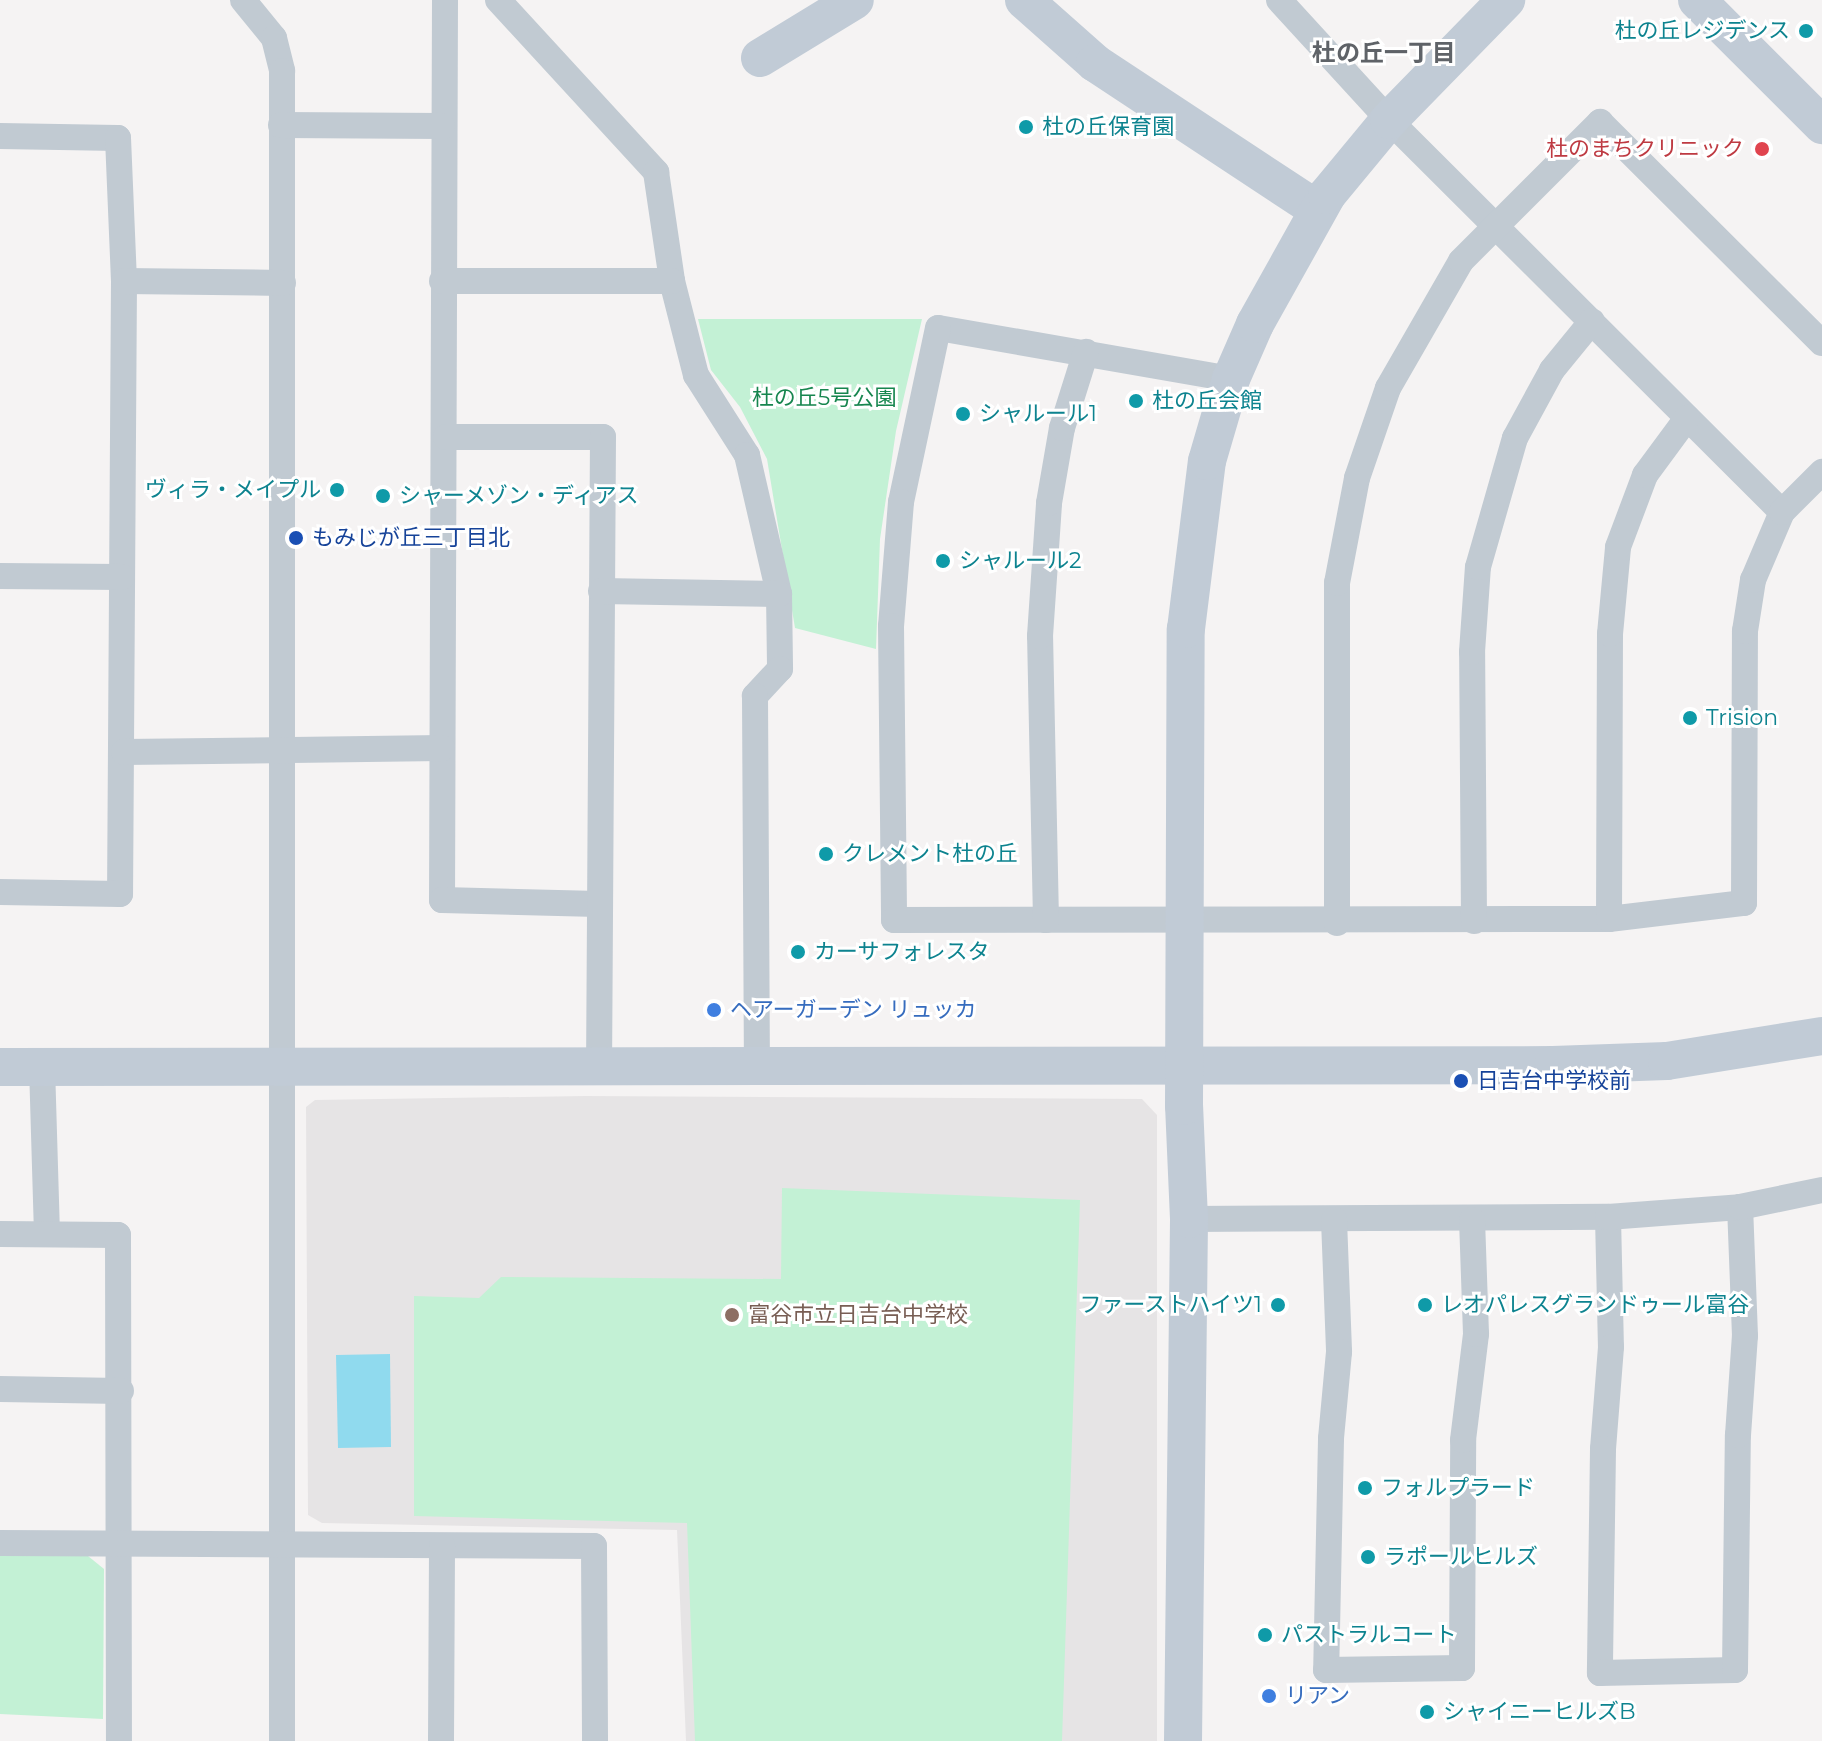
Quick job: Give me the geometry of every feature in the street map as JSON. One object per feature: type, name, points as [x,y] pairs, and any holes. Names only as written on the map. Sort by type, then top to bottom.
[{"type":"street","points":[[243,0],[274,38],[282,71],[279,1065],[282,1741]]},
{"type":"street","points":[[445,0],[442,126],[446,437],[442,900],[598,904]]},
{"type":"street","points":[[498,0],[656,172],[672,281],[696,375],[747,455],[779,594],[780,669],[755,696],[757,1069]]},
{"type":"street","points":[[760,58],[855,0]]},
{"type":"street","points":[[1024,0],[1095,63],[1318,210]]},
{"type":"street","points":[[1183,1741],[1189,1219],[1184,1068],[1188,921],[1186,629],[1207,461],[1231,379],[1255,324],[1318,210],[1389,120],[1506,0]]},
{"type":"street","points":[[1697,0],[1822,125]]},
{"type":"street","points":[[1289,4],[1389,120],[1782,512]]},
{"type":"street","points":[[1337,923],[1337,583],[1357,478],[1388,388],[1461,261],[1600,122],[1822,343]]},
{"type":"street","points":[[281,125],[442,126]]},
{"type":"street","points":[[0,136],[118,138],[124,281],[124,752],[120,894],[0,892]]},
{"type":"street","points":[[124,281],[283,283]]},
{"type":"street","points":[[442,281],[672,281]]},
{"type":"street","points":[[1474,921],[1472,652],[1478,567],[1515,438],[1552,370],[1592,321]]},
{"type":"street","points":[[1231,379],[938,328],[901,502],[891,626],[894,920],[1337,923],[1609,919],[1744,903],[1745,631],[1753,580],[1782,512],[1822,472]]},
{"type":"street","points":[[1046,920],[1040,636],[1049,503],[1062,428],[1086,352]]},
{"type":"street","points":[[1609,919],[1610,634],[1618,547],[1645,475],[1687,418]]},
{"type":"street","points":[[446,437],[603,437],[599,1065]]},
{"type":"street","points":[[0,576],[122,577]]},
{"type":"street","points":[[601,591],[779,594]]},
{"type":"street","points":[[124,752],[442,748]]},
{"type":"street","points":[[0,1067],[599,1065],[757,1069],[1184,1068],[1667,1061],[1822,1036]]},
{"type":"street","points":[[42,1066],[47,1234]]},
{"type":"street","points":[[1189,1219],[1608,1217],[1740,1207],[1822,1190]]},
{"type":"street","points":[[1608,1217],[1611,1347],[1603,1449],[1600,1673],[1735,1670],[1738,1435],[1745,1336],[1740,1207]]},
{"type":"street","points":[[1334,1220],[1339,1352],[1331,1439],[1326,1670],[1462,1668],[1463,1440],[1476,1334],[1472,1220]]},
{"type":"street","points":[[0,1234],[118,1235],[121,1391],[119,1741]]},
{"type":"street","points":[[0,1389],[121,1391]]},
{"type":"street","points":[[0,1543],[594,1546],[595,1741]]},
{"type":"street","points":[[441,1741],[442,1546]]},
{"type":"shaded area","name":"富谷市立日吉台中学校","points":[[585,1096],[1142,1099],[1157,1115],[1157,1741],[686,1741],[677,1530],[322,1523],[308,1515],[306,1107],[315,1100]]},
{"type":"green space","name":"杜の丘5号公園","points":[[698,319],[922,319],[896,431],[880,539],[876,649],[795,628],[767,459],[740,407],[711,370]]},
{"type":"green space","points":[[782,1188],[1080,1200],[1062,1741],[695,1741],[687,1523],[414,1516],[414,1296],[479,1298],[501,1277],[781,1279]]},
{"type":"green space","points":[[0,1555],[88,1556],[104,1569],[103,1719],[0,1714]]},
{"type":"water","points":[[390,1354],[391,1447],[338,1448],[336,1355]]},
{"type":"place","name":"杜の丘レジデンス","points":[[1806,31]]},
{"type":"place","name":"杜の丘保育園","points":[[1026,127]]},
{"type":"place","name":"杜のまちクリニック","points":[[1762,149]]},
{"type":"place","name":"杜の丘会館","points":[[1136,401]]},
{"type":"place","name":"シャルール1","points":[[963,414]]},
{"type":"place","name":"ヴィラ・メイプル","points":[[337,490]]},
{"type":"place","name":"シャーメゾン・ディアス","points":[[383,496]]},
{"type":"place","name":"もみじが丘三丁目北","points":[[296,538]]},
{"type":"place","name":"シャルール2","points":[[943,561]]},
{"type":"place","name":"Trision","points":[[1690,718]]},
{"type":"place","name":"クレメント杜の丘","points":[[826,854]]},
{"type":"place","name":"カーサフォレスタ","points":[[798,952]]},
{"type":"place","name":"ヘアーガーデン リュッカ","points":[[714,1010]]},
{"type":"place","name":"日吉台中学校前","points":[[1461,1081]]},
{"type":"place","name":"ファーストハイツ1","points":[[1278,1305]]},
{"type":"place","name":"レオパレスグランドゥール富谷","points":[[1425,1305]]},
{"type":"place","name":"富谷市立日吉台中学校","points":[[732,1315]]},
{"type":"place","name":"フォルプラード","points":[[1365,1488]]},
{"type":"place","name":"ラポールヒルズ","points":[[1368,1557]]},
{"type":"place","name":"パストラルコート","points":[[1265,1635]]},
{"type":"place","name":"リアン","points":[[1269,1696]]},
{"type":"place","name":"シャイニーヒルズB","points":[[1427,1712]]},
{"type":"district","name":"杜の丘一丁目","points":[[1384,53]]}]
